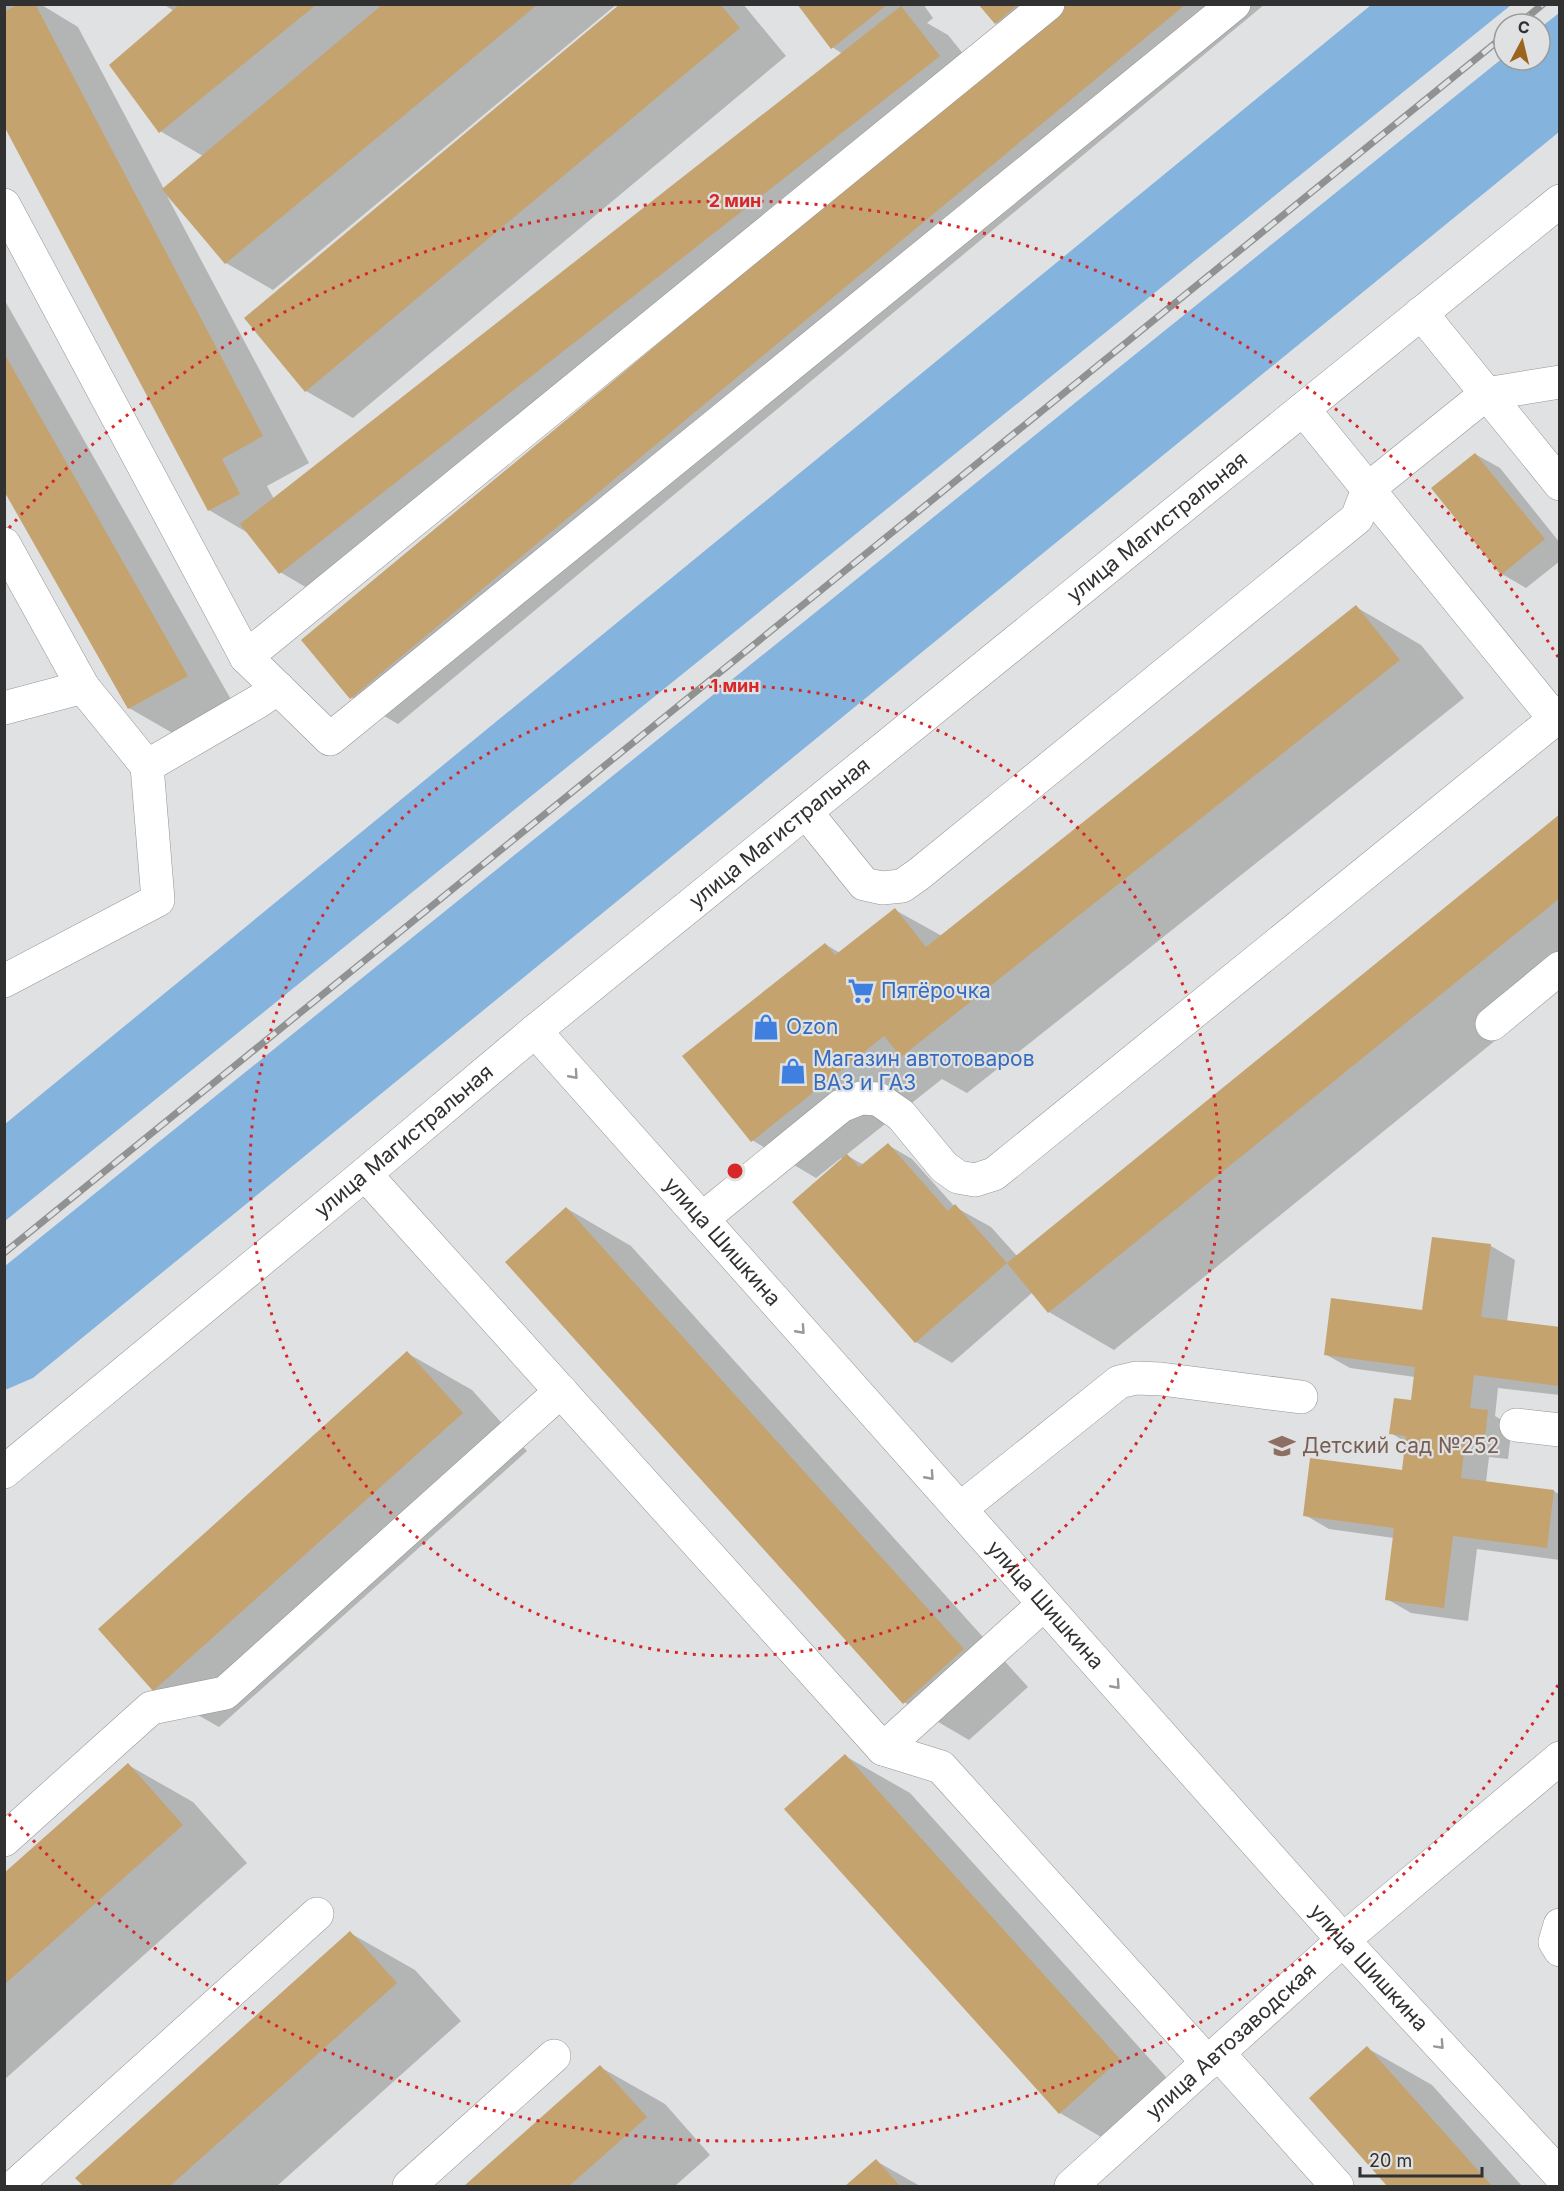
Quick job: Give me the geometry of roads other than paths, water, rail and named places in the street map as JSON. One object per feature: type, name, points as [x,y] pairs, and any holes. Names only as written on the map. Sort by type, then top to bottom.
[{"type":"street","points":[[246,657],[1048,4]]},
{"type":"street","points":[[4,205],[246,657],[330,739],[1234,4]]},
{"type":"street","name":"улица Магистральная","points":[[4,1472],[535,1031],[1560,201]]},
{"type":"street","points":[[1421,313],[1560,484]]},
{"type":"street","points":[[806,812],[864,884],[882,888],[902,886],[1357,518],[1368,489],[1486,394],[1560,382]]},
{"type":"street","points":[[702,1219],[842,1107],[861,1098],[878,1099],[902,1114],[944,1167],[958,1177],[975,1180],[994,1174],[1557,717],[1303,409]]},
{"type":"street","points":[[4,544],[83,687],[147,765],[158,900],[4,981]]},
{"type":"street","points":[[4,708],[83,687]]},
{"type":"street","points":[[147,765],[278,688]]},
{"type":"street","points":[[1492,1024],[1560,968]]},
{"type":"street","name":"улица Шишкина","points":[[535,1031],[1343,1941],[1560,2175]]},
{"type":"street","points":[[365,1174],[883,1749],[941,1767],[1337,2187]]},
{"type":"street","points":[[960,1509],[1119,1382],[1136,1378],[1161,1379],[1301,1397]]},
{"type":"street","points":[[4,1840],[151,1708],[225,1693],[561,1391]]},
{"type":"street","points":[[1516,1425],[1560,1430]]},
{"type":"street","points":[[883,1749],[1044,1604]]},
{"type":"street","name":"улица Автозаводская","points":[[1071,2187],[1343,1941],[1560,1758]]},
{"type":"street","points":[[13,2183],[317,1914]]},
{"type":"street","points":[[1560,1925],[1555,1942],[1560,1950]]},
{"type":"street","points":[[409,2187],[554,2056]]},
{"type":"railway","points":[[1533,12],[1543,4]]},
{"type":"railway","points":[[4,1253],[1492,46]]},
{"type":"place","name":"Пятёрочка","points":[[861,991]]},
{"type":"place","name":"Ozon","points":[[766,1027]]},
{"type":"place","name":"Магазин автотоваров ВАЗ и ГАЗ","points":[[793,1071]]},
{"type":"place","name":"Детский сад №252","points":[[1282,1446]]}]
